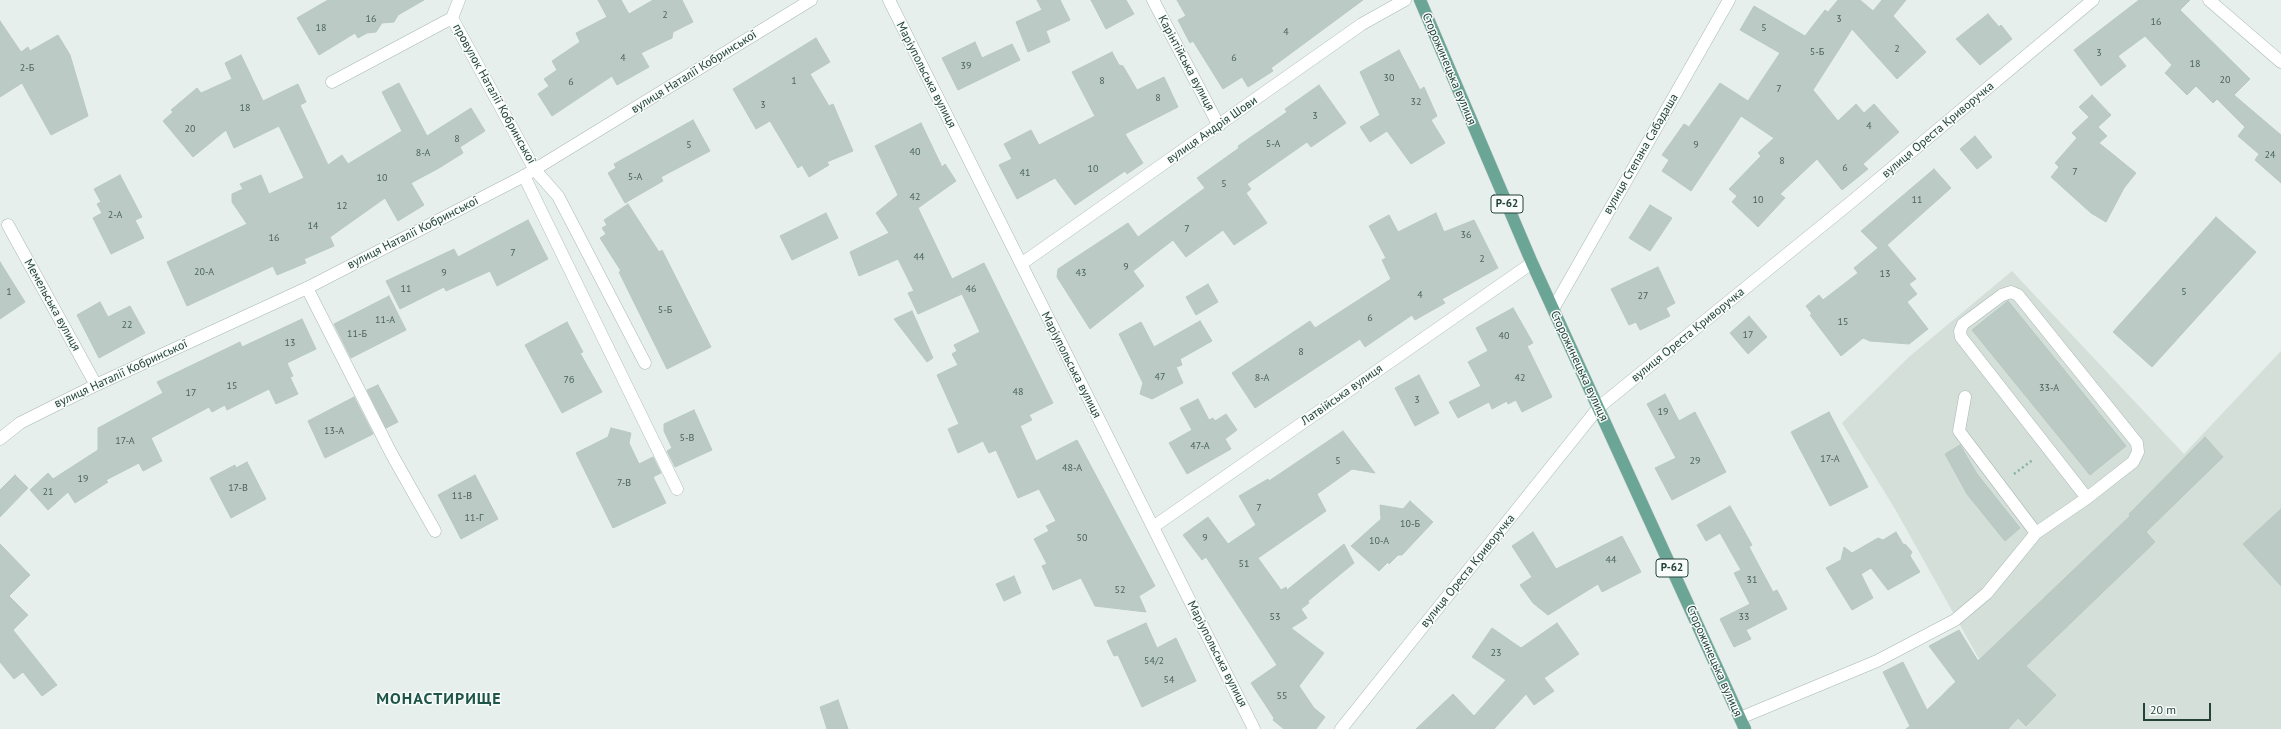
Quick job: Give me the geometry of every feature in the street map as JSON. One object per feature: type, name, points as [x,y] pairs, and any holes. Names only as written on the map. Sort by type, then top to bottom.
[{"type":"main road","name":"Сторожинецька вулиця","points":[[1420,0],[1532,263],[1745,729]]},
{"type":"street","name":"провулок Наталії Кобринської","points":[[332,82],[452,18],[459,0]]},
{"type":"street","name":"вулиця Наталії Кобринської","points":[[0,439],[20,422],[96,385],[307,288],[524,176],[811,0]]},
{"type":"street","name":"Маріупольська вулиця","points":[[889,0],[1254,729]]},
{"type":"street","name":"Карінтійська вулиця","points":[[1153,0],[1219,126]]},
{"type":"street","name":"вулиця Андрія Шови","points":[[1021,264],[1362,24],[1405,0]]},
{"type":"street","name":"вулиця Степана Сабадаша","points":[[1553,309],[1729,0]]},
{"type":"street","name":"вулиця Ореста Криворучка","points":[[1341,729],[1599,407],[1850,203],[2093,0]]},
{"type":"street","points":[[2209,0],[2281,62]]},
{"type":"street","name":"провулок Наталії Кобринської","points":[[452,18],[535,170],[558,196],[645,362]]},
{"type":"street","points":[[524,176],[677,490]]},
{"type":"street","name":"Мемельська вулиця","points":[[8,226],[96,385]]},
{"type":"street","name":"Латвійська вулиця","points":[[1153,527],[1532,263]]},
{"type":"street","points":[[307,288],[391,453],[435,531]]},
{"type":"street","points":[[1740,718],[1877,661],[1955,620],[1988,593],[2036,533],[2087,498],[2133,462],[2138,452],[2137,443],[2018,295],[2011,292],[2002,295],[1963,324],[1960,331],[1961,338],[2087,498]]},
{"type":"street","points":[[1965,397],[1959,431],[2036,533]]},
{"type":"path","points":[[2000,486],[2048,448]]},
{"type":"shaded area","points":[[2012,271],[2184,454],[2281,351],[2281,729],[1914,729],[1948,688],[1979,659],[1895,509],[1842,423],[1910,356]]},
{"type":"building","points":[[328,0],[424,0],[398,15],[394,22],[382,23],[376,32],[367,33],[358,38],[355,33],[319,55],[297,18]]},
{"type":"building","points":[[598,0],[621,0],[629,14],[653,0],[682,0],[693,22],[673,32],[672,38],[641,53],[649,67],[617,85],[612,76],[552,116],[538,94],[549,86],[544,79],[557,70],[552,61],[580,42],[576,33],[607,17]]},
{"type":"building","points":[[1037,0],[1060,0],[1070,20],[1046,31],[1050,42],[1028,52],[1016,22],[1042,10]]},
{"type":"building","points":[[1091,0],[1126,0],[1134,14],[1106,29]]},
{"type":"building","points":[[1177,0],[1363,0],[1271,68],[1273,71],[1248,87],[1242,77],[1223,89],[1193,41],[1190,43],[1178,20],[1186,16]]},
{"type":"building","points":[[1838,0],[1860,0],[1873,11],[1882,0],[1906,0],[1893,16],[1926,52],[1897,79],[1852,29],[1813,90],[1838,121],[1856,104],[1864,113],[1874,104],[1899,132],[1863,164],[1868,169],[1842,190],[1817,159],[1780,194],[1785,198],[1758,227],[1732,202],[1737,196],[1729,189],[1761,156],[1758,153],[1774,138],[1741,116],[1691,191],[1662,171],[1669,160],[1662,155],[1684,124],[1689,127],[1720,83],[1748,101],[1780,53],[1740,30],[1754,6],[1805,36],[1825,10],[1828,12]]},
{"type":"building","points":[[2139,0],[2190,0],[2180,10],[2250,79],[2234,95],[2281,135],[2281,183],[2255,160],[2259,154],[2238,136],[2245,127],[2217,99],[2213,103],[2196,86],[2187,95],[2165,73],[2172,65],[2145,36],[2118,56],[2126,66],[2101,86],[2074,50]]},
{"type":"building","points":[[1988,14],[1999,27],[2001,25],[2012,39],[1980,65],[1956,39]]},
{"type":"building","points":[[0,21],[21,52],[28,47],[30,51],[58,35],[70,55],[88,116],[51,135],[22,83],[0,97]]},
{"type":"building","points":[[816,38],[830,62],[810,74],[829,106],[833,104],[853,151],[827,162],[829,165],[809,177],[802,165],[798,168],[770,121],[756,129],[733,89]]},
{"type":"building","points":[[975,42],[982,58],[1012,44],[1020,60],[958,90],[942,58]]},
{"type":"building","points":[[1399,50],[1420,90],[1424,87],[1437,116],[1431,120],[1445,143],[1411,164],[1387,131],[1370,142],[1360,127],[1380,115],[1360,72]]},
{"type":"building","points":[[1112,52],[1119,65],[1123,66],[1137,90],[1164,77],[1178,107],[1125,134],[1143,163],[1127,174],[1125,171],[1075,205],[1055,178],[1017,199],[999,165],[1012,159],[1004,144],[1031,130],[1039,145],[1095,116],[1072,72]]},
{"type":"building","points":[[241,55],[263,101],[298,84],[306,102],[300,105],[328,165],[342,155],[348,164],[402,131],[382,92],[399,83],[427,136],[471,108],[485,131],[460,147],[463,153],[411,183],[424,205],[398,221],[385,198],[330,237],[334,246],[304,259],[306,263],[277,275],[273,266],[187,306],[167,262],[247,224],[232,202],[232,194],[243,189],[240,184],[261,175],[269,194],[304,178],[279,126],[234,148],[226,130],[193,157],[163,121],[173,112],[171,110],[197,88],[201,93],[232,79],[225,63]]},
{"type":"building","points":[[1319,85],[1346,123],[1311,147],[1307,142],[1247,184],[1251,189],[1246,193],[1267,223],[1234,245],[1223,230],[1186,257],[1173,240],[1133,271],[1144,286],[1090,329],[1057,277],[1058,269],[1128,223],[1138,237],[1205,188],[1197,178],[1239,148],[1238,146],[1287,112],[1285,109]]},
{"type":"building","points":[[2092,95],[2111,115],[2098,127],[2107,136],[2099,143],[2136,173],[2124,188],[2106,222],[2091,213],[2051,177],[2059,167],[2055,163],[2077,138],[2072,133],[2089,117],[2079,107]]},
{"type":"building","points":[[693,120],[710,151],[661,177],[663,181],[625,203],[608,173],[616,168],[614,164]]},
{"type":"building","points":[[921,123],[942,167],[945,164],[956,181],[918,208],[952,279],[984,263],[1053,403],[1029,415],[1032,420],[1020,426],[1036,461],[1077,440],[1155,586],[1139,596],[1146,612],[1095,606],[1081,578],[1053,590],[1042,566],[1047,564],[1034,539],[1049,531],[1046,526],[1056,521],[1039,489],[1018,498],[996,450],[989,453],[983,441],[958,453],[948,429],[959,424],[937,375],[958,365],[952,354],[957,351],[954,345],[980,332],[962,294],[918,314],[908,293],[914,291],[898,259],[859,276],[850,252],[889,233],[876,213],[898,195],[875,146]]},
{"type":"building","points":[[1975,136],[1992,157],[1977,169],[1960,149]]},
{"type":"building","points":[[1934,169],[1951,188],[1887,245],[1916,279],[1909,284],[1917,294],[1907,302],[1928,329],[1909,344],[1870,341],[1863,338],[1841,356],[1810,315],[1812,314],[1806,306],[1819,295],[1823,300],[1858,273],[1854,268],[1878,248],[1861,231]]},
{"type":"building","points":[[120,175],[142,217],[135,220],[144,238],[111,254],[93,218],[102,213],[97,204],[101,202],[94,189]]},
{"type":"building","points":[[628,204],[659,252],[662,250],[711,347],[667,369],[619,272],[621,271],[600,238],[606,234],[602,228],[607,225],[604,220]]},
{"type":"building","points":[[1650,205],[1672,218],[1650,251],[1629,238]]},
{"type":"building","points":[[826,213],[838,238],[792,260],[780,236]]},
{"type":"building","points":[[1436,213],[1444,232],[1474,220],[1498,268],[1442,299],[1445,303],[1415,320],[1412,315],[1365,347],[1360,339],[1255,408],[1232,373],[1310,321],[1315,328],[1391,279],[1382,260],[1386,258],[1369,226],[1389,215],[1398,232]]},
{"type":"building","points":[[2216,217],[2256,252],[2152,367],[2113,332]]},
{"type":"building","points":[[528,220],[548,259],[497,286],[490,271],[446,291],[444,287],[400,309],[386,281],[454,249],[458,257]]},
{"type":"building","points":[[0,262],[25,302],[0,319]]},
{"type":"building","points":[[1658,267],[1675,303],[1666,308],[1670,316],[1640,330],[1636,322],[1629,325],[1611,289]]},
{"type":"building","points":[[1208,284],[1218,302],[1196,315],[1186,297]]},
{"type":"building","points":[[389,296],[406,330],[351,358],[334,324]]},
{"type":"building","points":[[2008,301],[2126,446],[2090,475],[1972,330]]},
{"type":"building","points":[[100,302],[108,317],[130,306],[145,333],[99,358],[77,315]]},
{"type":"building","points":[[1513,308],[1533,343],[1527,346],[1552,397],[1522,412],[1516,400],[1508,404],[1507,401],[1492,409],[1489,402],[1458,418],[1449,402],[1481,386],[1468,362],[1488,351],[1476,328]]},
{"type":"building","points":[[912,311],[933,358],[927,362],[894,319]]},
{"type":"building","points":[[1749,316],[1767,337],[1748,354],[1730,333]]},
{"type":"building","points":[[302,319],[316,349],[287,363],[293,376],[290,377],[298,394],[276,404],[269,389],[227,410],[225,405],[212,412],[209,407],[151,438],[162,461],[143,471],[139,463],[106,480],[108,482],[75,503],[68,492],[48,510],[30,490],[48,473],[53,479],[98,450],[98,428],[163,393],[157,382],[240,342],[242,347]]},
{"type":"building","points":[[1200,321],[1212,341],[1180,359],[1182,365],[1176,367],[1183,383],[1152,399],[1140,394],[1143,383],[1119,334],[1141,322],[1154,347]]},
{"type":"building","points":[[567,322],[583,352],[580,353],[602,392],[562,413],[525,345]]},
{"type":"building","points":[[1419,375],[1439,413],[1415,426],[1395,388]]},
{"type":"building","points":[[378,385],[398,422],[386,428],[367,390]]},
{"type":"building","points":[[1665,394],[1679,421],[1695,412],[1726,472],[1672,500],[1655,468],[1676,458],[1647,404]]},
{"type":"building","points":[[354,397],[373,434],[325,458],[308,421]]},
{"type":"building","points":[[1198,399],[1209,420],[1213,418],[1215,421],[1226,414],[1237,430],[1225,439],[1231,449],[1187,474],[1169,443],[1192,430],[1180,408]]},
{"type":"building","points":[[694,410],[712,450],[675,467],[667,451],[672,448],[664,431],[664,424]]},
{"type":"building","points":[[1829,412],[1868,487],[1830,506],[1791,432]]},
{"type":"building","points":[[611,428],[631,433],[629,443],[639,464],[653,457],[661,473],[653,477],[666,503],[613,528],[576,453],[608,437]]},
{"type":"building","points":[[1343,431],[1375,473],[1352,469],[1317,494],[1326,511],[1258,558],[1281,590],[1286,587],[1287,590],[1344,544],[1354,563],[1308,601],[1309,603],[1301,609],[1307,618],[1291,628],[1324,653],[1299,686],[1314,708],[1325,717],[1316,729],[1284,729],[1273,720],[1274,718],[1251,683],[1277,665],[1206,557],[1202,560],[1183,535],[1208,517],[1228,544],[1256,525],[1239,496],[1268,479],[1269,481]]},
{"type":"building","points":[[2205,437],[2223,457],[2146,532],[2155,542],[2026,666],[2056,695],[2026,726],[2018,718],[2008,729],[1906,729],[1910,726],[1883,672],[1903,662],[1927,710],[1956,682],[1929,646],[1959,630],[1978,661],[2130,516],[2129,514]]},
{"type":"building","points":[[1960,445],[1977,474],[2020,528],[2005,541],[1967,494],[1945,454]]},
{"type":"building","points":[[247,462],[266,499],[231,518],[210,478],[235,465],[236,468]]},
{"type":"building","points":[[15,475],[28,488],[0,517],[0,490]]},
{"type":"building","points":[[475,475],[498,519],[461,539],[438,495]]},
{"type":"building","points":[[1410,501],[1433,522],[1402,555],[1398,555],[1379,571],[1351,546],[1381,519],[1380,505],[1403,509]]},
{"type":"building","points":[[1730,506],[1752,545],[1749,547],[1773,592],[1777,590],[1787,609],[1746,630],[1751,639],[1734,647],[1720,619],[1750,604],[1734,573],[1741,570],[1720,533],[1706,541],[1697,525]]},
{"type":"building","points":[[2281,509],[2281,586],[2243,544]]},
{"type":"building","points":[[1533,532],[1556,569],[1622,536],[1641,572],[1602,592],[1598,584],[1548,615],[1533,603],[1520,585],[1532,577],[1512,546]]},
{"type":"building","points":[[1896,532],[1903,544],[1906,545],[1912,552],[1910,556],[1920,572],[1888,590],[1871,568],[1861,574],[1873,598],[1852,610],[1826,568],[1841,560],[1844,547],[1852,553],[1878,538],[1883,540]]},
{"type":"building","points":[[0,544],[30,575],[9,596],[28,615],[13,630],[57,685],[42,696],[23,672],[14,679],[0,662]]},
{"type":"building","points":[[1014,576],[1021,593],[1004,601],[996,584]]},
{"type":"building","points":[[1146,623],[1157,648],[1176,638],[1196,681],[1142,707],[1118,655],[1114,656],[1107,641]]},
{"type":"building","points":[[1557,623],[1579,654],[1544,678],[1554,691],[1534,705],[1526,694],[1494,729],[1416,729],[1453,694],[1474,716],[1506,680],[1472,657],[1492,628],[1521,648]]},
{"type":"building","points":[[838,700],[848,729],[827,729],[820,707]]},
{"type":"district","name":"МОНАСТИРИЩЕ","points":[[439,699]]}]
